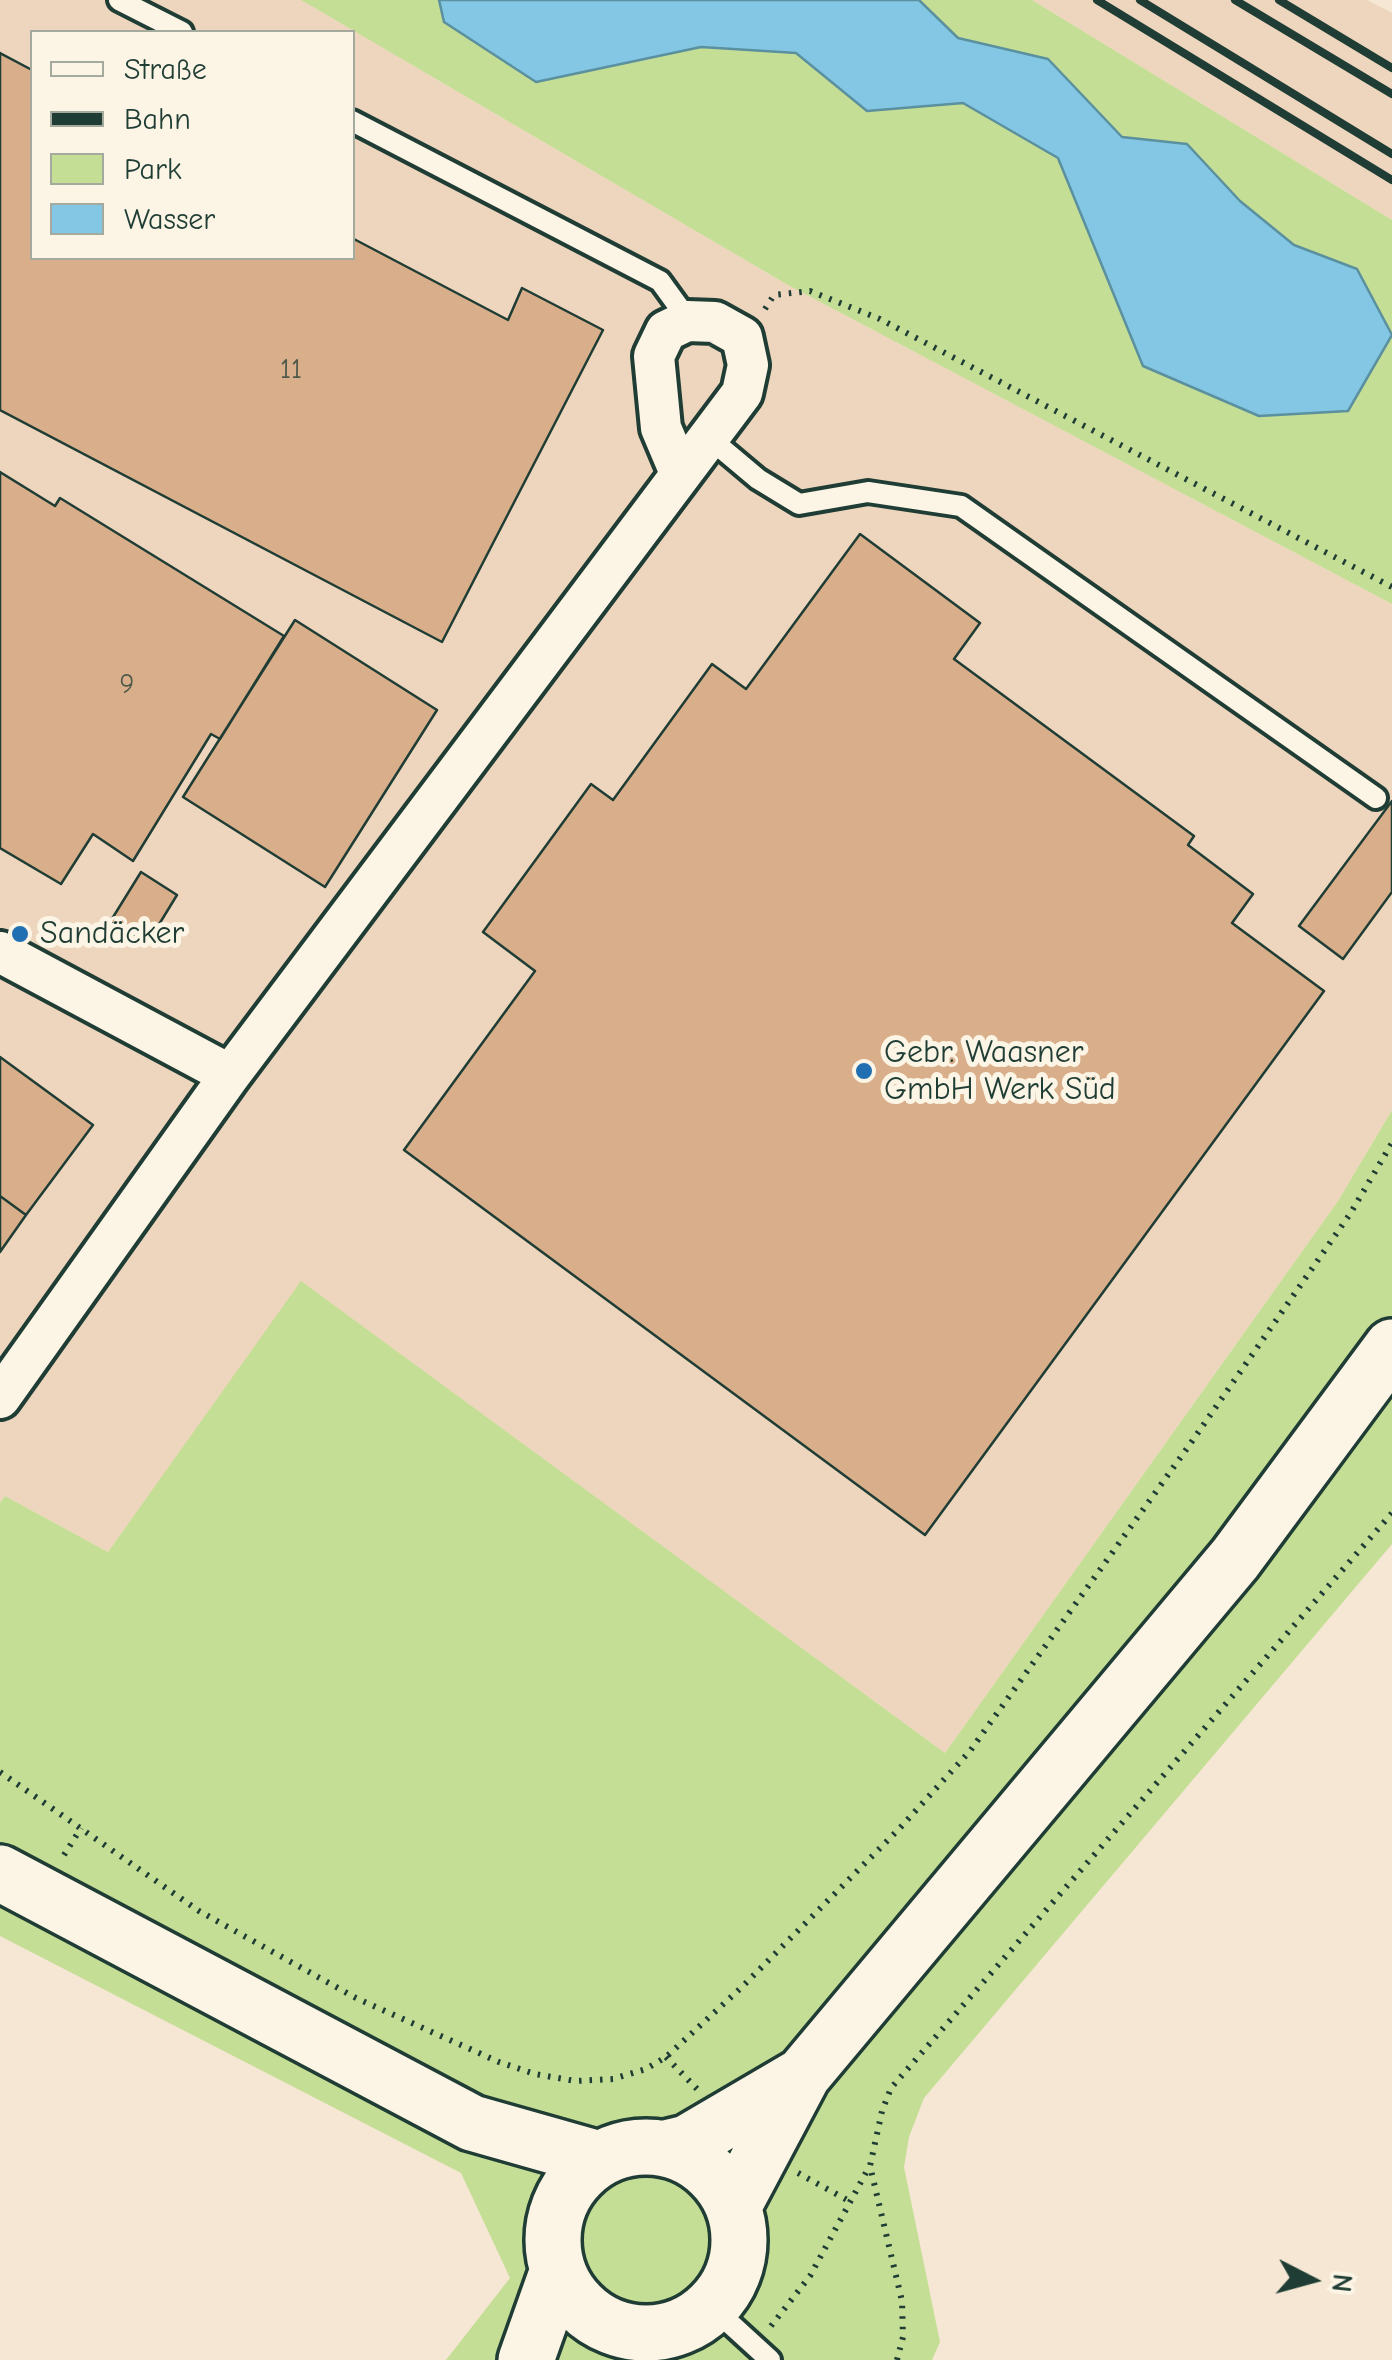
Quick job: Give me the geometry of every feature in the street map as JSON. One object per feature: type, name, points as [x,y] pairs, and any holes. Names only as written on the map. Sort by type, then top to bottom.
[{"type":"main road","points":[[734,2205],[803,2076],[1234,1560],[1392,1347]]},
{"type":"main road","points":[[0,1872],[472,2123],[599,2159]]},
{"type":"main road","points":[[666,2148],[687,2143],[803,2076]]},
{"type":"main road","points":[[472,2123],[545,2203],[556,2247],[567,2290],[598,2320],[617,2329],[651,2334],[684,2326],[712,2307],[733,2276],[740,2241],[734,2205],[718,2179],[694,2159],[666,2148],[643,2146],[599,2159],[578,2176],[563,2198],[556,2247],[526,2360]]},
{"type":"main road","points":[[572,2360],[617,2329]]},
{"type":"street","points":[[0,1398],[230,1075],[742,393],[748,365],[742,337],[715,322],[689,321],[666,331],[654,356],[661,428],[680,473]]},
{"type":"street","points":[[0,952],[230,1075]]},
{"type":"lane","points":[[119,0],[178,30]]},
{"type":"lane","points":[[355,124],[660,281],[689,321]]},
{"type":"lane","points":[[708,437],[758,480],[799,504],[868,492],[961,506],[1376,798]]},
{"type":"lane","points":[[712,2307],[763,2353]]},
{"type":"path","points":[[742,337],[774,295],[810,291],[880,319],[1392,587]]},
{"type":"path","points":[[0,1772],[199,1910],[356,1998],[534,2074],[575,2082],[646,2069],[666,2057],[743,1986],[899,1829],[970,1750],[1350,1214],[1392,1143]]},
{"type":"path","points":[[763,2353],[870,2166],[891,2088],[1392,1513]]},
{"type":"path","points":[[870,2166],[902,2301],[903,2337],[897,2360]]},
{"type":"shaded area","name":"Sandäcker","points":[[0,0],[301,0],[352,30],[30,30],[30,260],[355,260],[355,32],[788,285],[1392,604],[1392,1110],[1338,1201],[945,1753],[302,1282],[108,1552],[5,1496],[0,1503]]},
{"type":"shaded area","points":[[1032,0],[1367,0],[1392,13],[1392,220]]},
{"type":"green space","points":[[301,0],[1032,0],[1392,220],[1392,604],[788,285]]},
{"type":"green space","points":[[1392,1110],[1392,1544],[924,2098],[909,2137],[904,2167],[940,2342],[932,2360],[446,2360],[510,2278],[461,2173],[0,1936],[0,1503],[5,1496],[108,1552],[301,1281],[945,1753],[1338,1201]]},
{"type":"water","points":[[439,0],[919,0],[958,38],[1048,59],[1122,137],[1187,144],[1240,201],[1294,245],[1357,269],[1392,335],[1348,411],[1259,416],[1143,366],[1058,158],[963,103],[867,111],[796,53],[701,47],[536,82],[444,22]]},
{"type":"building","points":[[0,53],[30,69],[30,260],[355,260],[355,240],[508,320],[522,288],[603,330],[442,642],[0,410]]},
{"type":"building","points":[[0,472],[55,506],[60,498],[284,636],[220,739],[211,734],[133,861],[93,834],[61,884],[0,848]]},
{"type":"building","name":"Gebr. Waasner GmbH Werk Süd","points":[[860,534],[980,623],[954,659],[1194,836],[1188,845],[1253,894],[1232,923],[1324,991],[925,1535],[404,1150],[535,971],[483,932],[591,784],[613,800],[712,664],[746,689]]},
{"type":"building","points":[[295,620],[437,710],[325,887],[183,797]]},
{"type":"building","points":[[1392,801],[1392,892],[1343,959],[1299,926]]},
{"type":"building","points":[[141,872],[177,895],[147,944],[110,922]]},
{"type":"building","points":[[0,1057],[93,1125],[26,1215],[0,1196]]},
{"type":"building","points":[[0,1196],[26,1215],[0,1252]]},
{"type":"railway","points":[[1097,0],[1392,180]]},
{"type":"railway","points":[[1140,0],[1392,154]]},
{"type":"railway","points":[[1235,0],[1392,94]]},
{"type":"railway","points":[[1279,0],[1392,68]]},
{"type":"place","name":"Sandäcker","points":[[20,934]]},
{"type":"place","name":"Gebr. Waasner GmbH Werk Süd","points":[[864,1071]]}]
